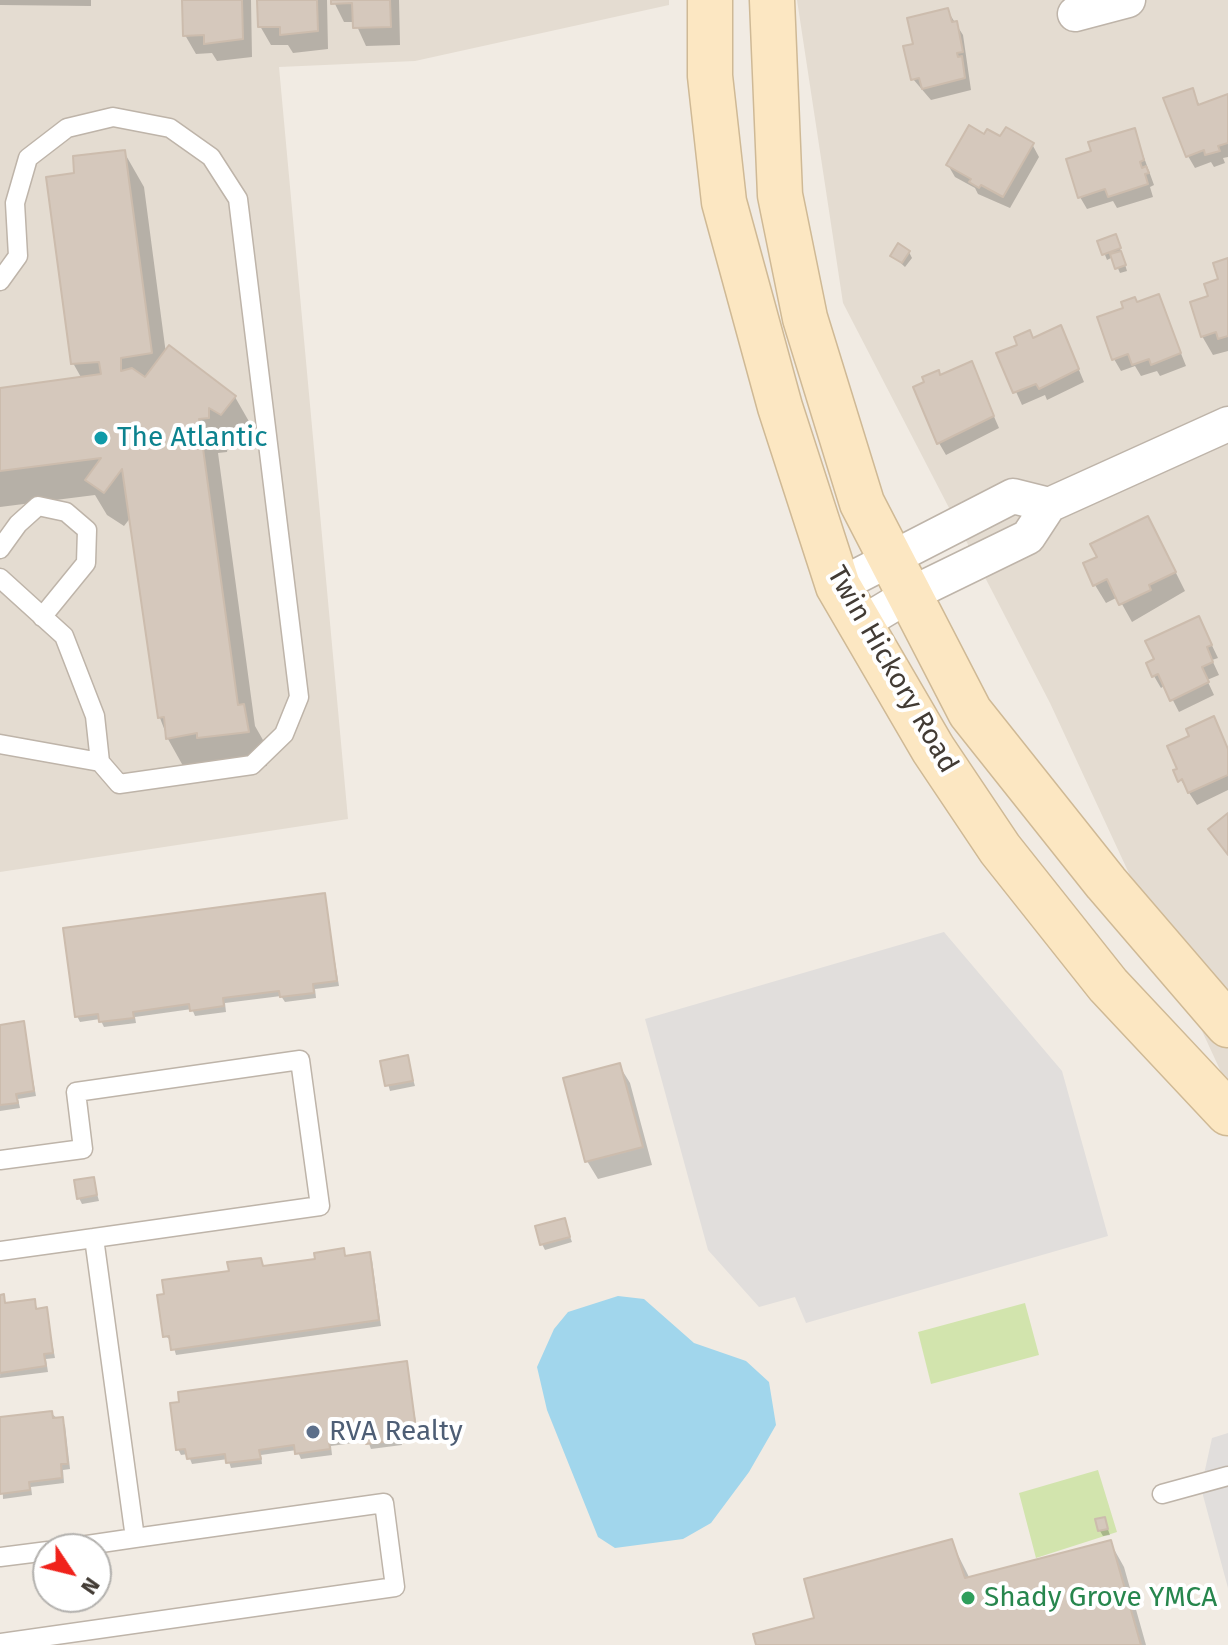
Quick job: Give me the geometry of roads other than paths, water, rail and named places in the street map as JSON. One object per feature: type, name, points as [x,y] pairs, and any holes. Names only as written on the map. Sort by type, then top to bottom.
[{"type":"main road","name":"Twin Hickory Road","points":[[710,0],[710,76],[724,202],[780,407],[838,586],[933,749],[1000,849],[1108,985],[1228,1113]]},
{"type":"main road","name":"Twin Hickory Road","points":[[772,0],[780,195],[805,318],[862,503],[970,712],[1106,883],[1228,1025]]},
{"type":"street","points":[[1075,14],[1128,0]]},
{"type":"street","points":[[838,586],[899,577],[1028,537],[1049,505],[1225,435]]},
{"type":"street","points":[[859,625],[899,577]]},
{"type":"lane","points":[[0,281],[18,256],[15,203],[28,158],[67,128],[113,117],[170,128],[211,157],[238,199],[299,697],[284,734],[252,765],[119,784],[100,762],[95,716],[64,636],[0,578]]},
{"type":"lane","points":[[0,549],[18,524],[38,506],[66,512],[87,530],[86,563],[42,617]]},
{"type":"lane","points":[[0,744],[100,762]]},
{"type":"lane","points":[[0,1160],[83,1149],[76,1092],[300,1060],[320,1206],[0,1251]]},
{"type":"lane","points":[[94,1238],[135,1538]]},
{"type":"lane","points":[[1162,1494],[1228,1476]]},
{"type":"lane","points":[[0,1643],[395,1587],[384,1503],[112,1541]]},
{"type":"lane","points":[[0,1557],[32,1553]]},
{"type":"water","points":[[618,1296],[644,1299],[694,1343],[746,1361],[769,1382],[776,1425],[749,1472],[711,1523],[683,1539],[615,1548],[598,1537],[547,1410],[537,1367],[554,1329],[568,1312]]},
{"type":"place","name":"The Atlantic","points":[[101,438]]},
{"type":"place","name":"RVA Realty","points":[[313,1432]]},
{"type":"place","name":"Shady Grove YMCA","points":[[968,1598]]}]
